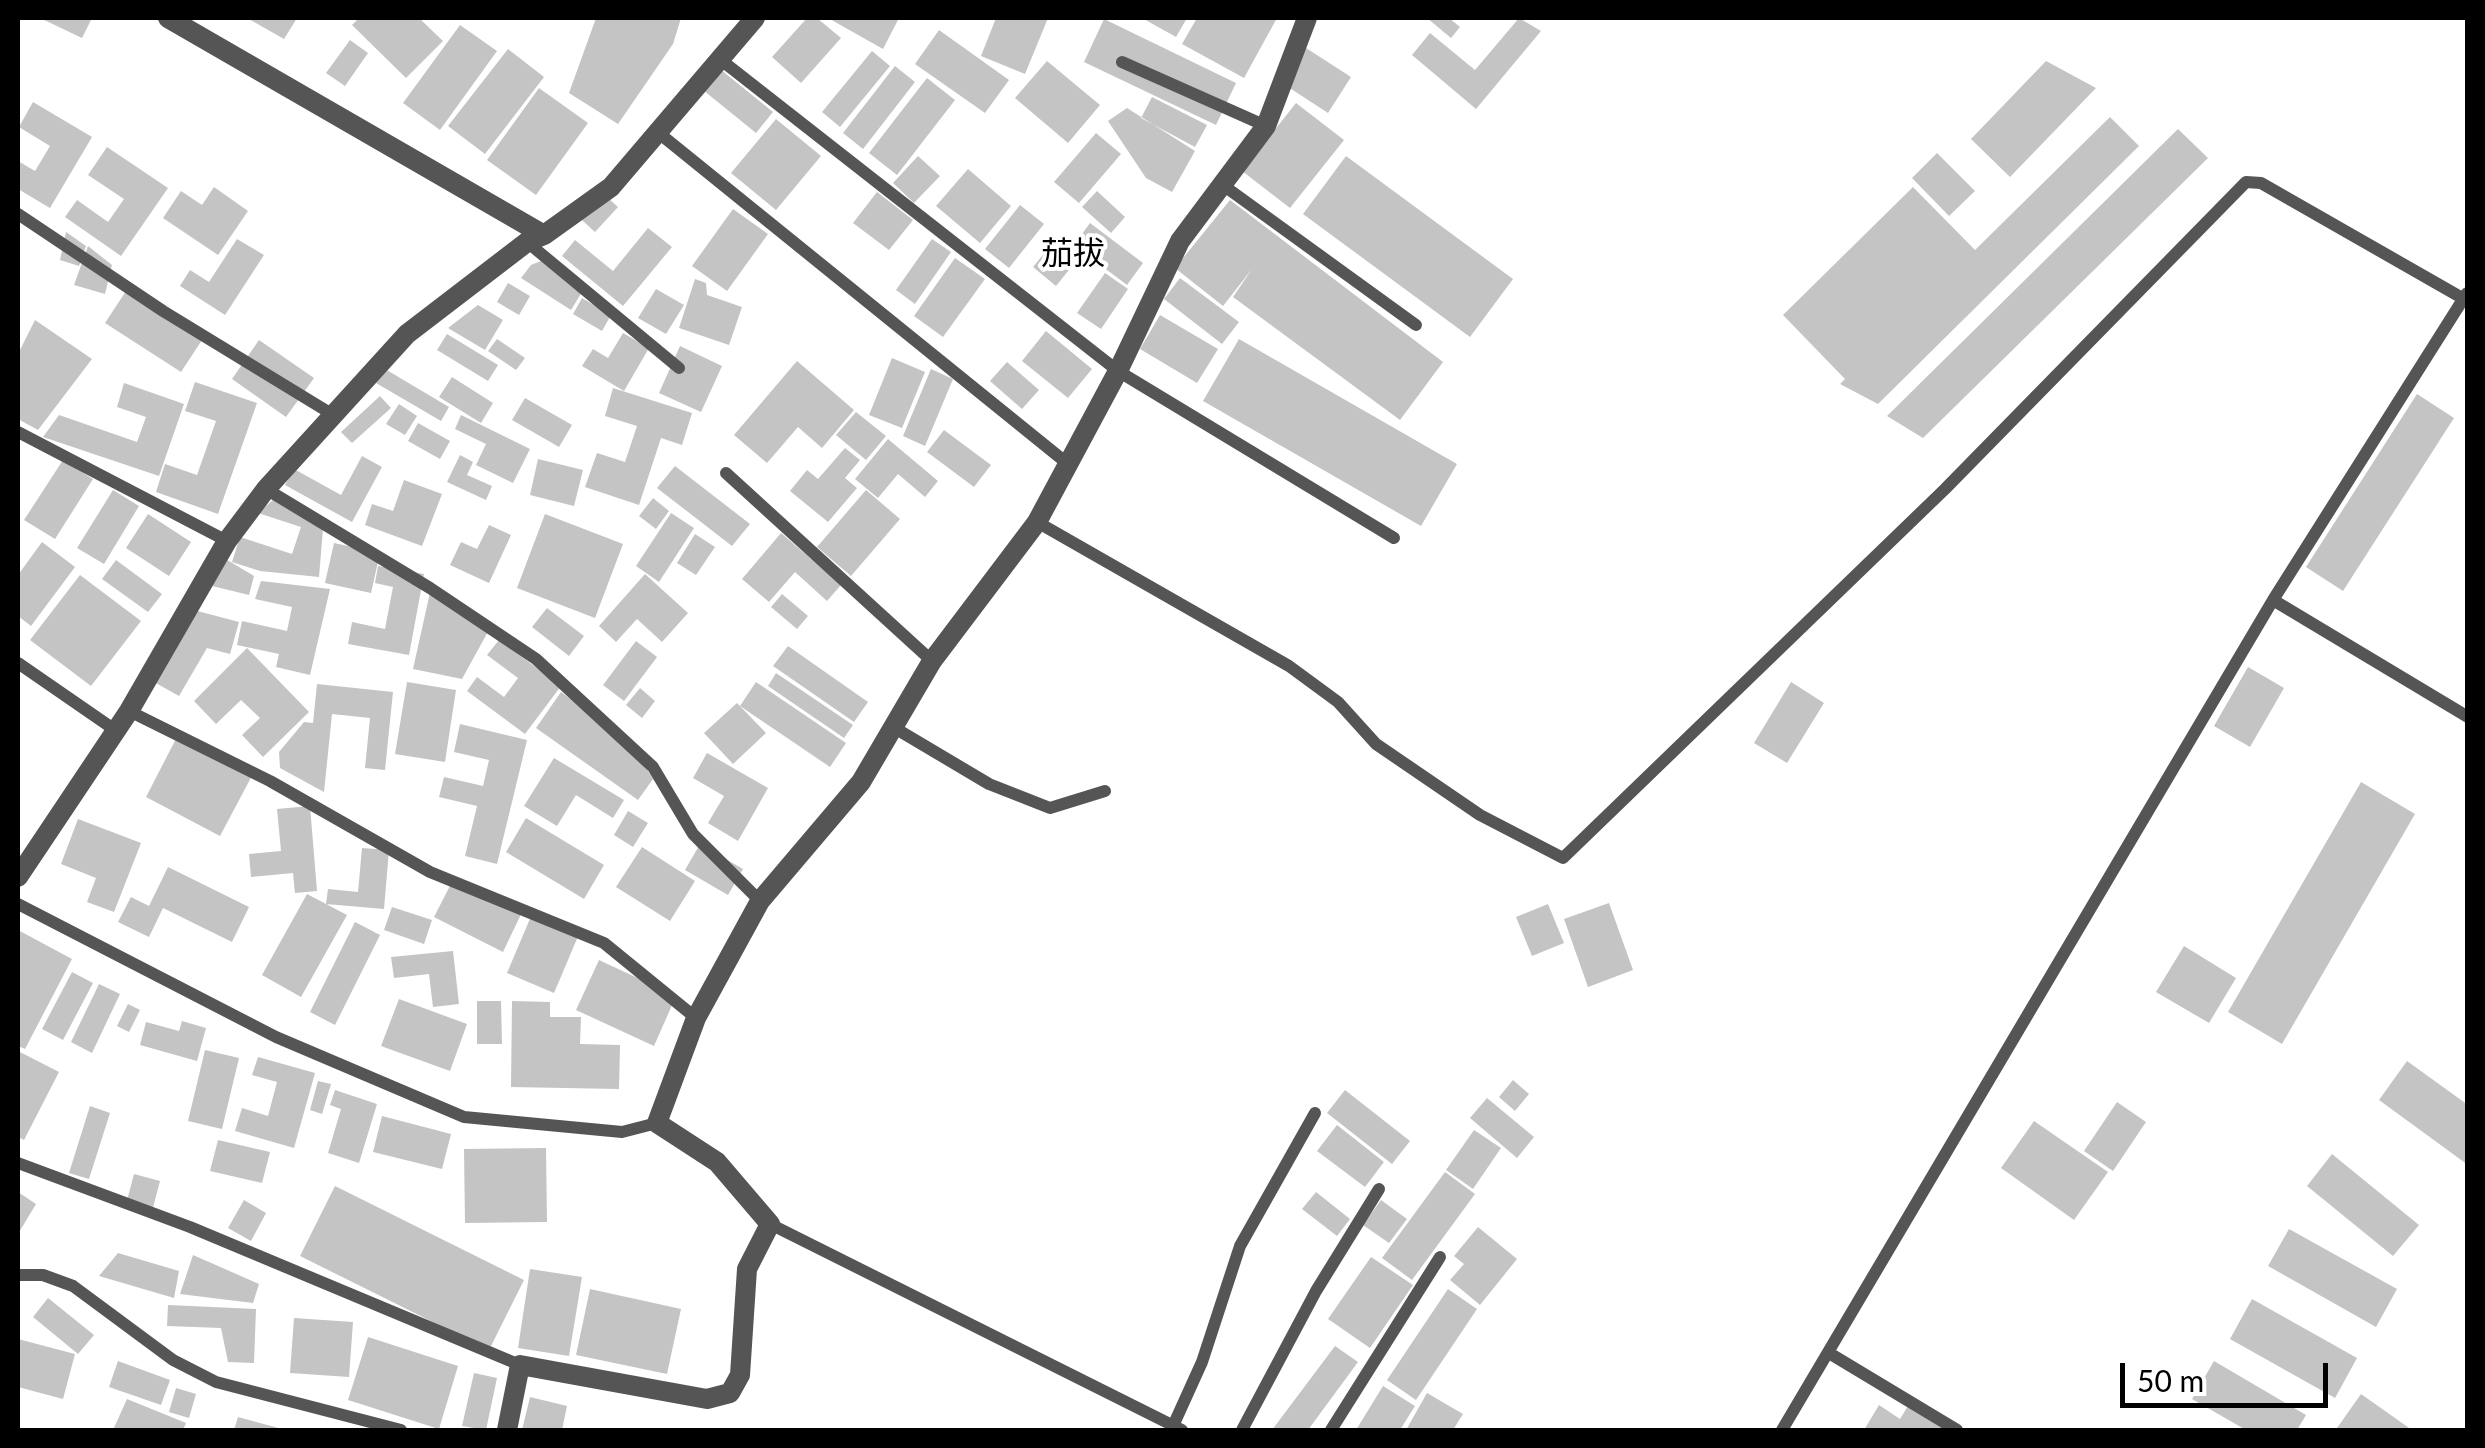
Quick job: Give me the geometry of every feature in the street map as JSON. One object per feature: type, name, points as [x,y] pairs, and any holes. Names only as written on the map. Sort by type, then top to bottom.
[{"type":"street","points":[[168,18],[535,239]]},
{"type":"street","points":[[18,877],[129,712],[227,542],[266,489],[406,334],[611,186],[660,134],[754,18]]},
{"type":"street","points":[[507,1430],[520,1366],[707,1399],[730,1392],[740,1375],[746,1269],[770,1224],[717,1162],[657,1123],[696,1018],[760,902],[861,782],[932,661],[1037,522],[1118,372],[1180,241],[1266,126],[1307,18]]},
{"type":"lane","points":[[721,60],[1118,372],[1394,538]]},
{"type":"lane","points":[[1122,62],[1266,126]]},
{"type":"lane","points":[[660,134],[1068,464]]},
{"type":"lane","points":[[1037,522],[1290,666],[1338,702],[1376,744],[1480,814],[1563,858],[1944,488],[2246,182],[2261,183],[2466,295],[2274,600],[1782,1430]]},
{"type":"lane","points":[[1220,183],[1416,325]]},
{"type":"lane","points":[[18,214],[163,311],[335,416]]},
{"type":"lane","points":[[535,239],[679,368]]},
{"type":"lane","points":[[18,432],[227,542]]},
{"type":"lane","points":[[726,472],[932,661]]},
{"type":"lane","points":[[266,489],[430,588],[536,658],[652,768],[692,834],[760,902]]},
{"type":"lane","points":[[2274,600],[2468,717]]},
{"type":"lane","points":[[18,663],[115,730]]},
{"type":"lane","points":[[129,712],[270,781],[430,872],[604,943],[696,1018]]},
{"type":"lane","points":[[893,727],[990,784],[1050,808],[1105,791]]},
{"type":"lane","points":[[18,904],[276,1037],[464,1117],[622,1132],[657,1123]]},
{"type":"lane","points":[[770,1224],[1178,1428],[1240,1246],[1315,1113]]},
{"type":"lane","points":[[18,1163],[190,1228],[520,1366]]},
{"type":"lane","points":[[1242,1430],[1316,1291],[1378,1189]]},
{"type":"lane","points":[[1331,1430],[1440,1257]]},
{"type":"lane","points":[[18,1275],[43,1275],[73,1286],[173,1360],[216,1382],[401,1430]]},
{"type":"lane","points":[[1828,1354],[1957,1430]]},
{"type":"building","points":[[40,18],[92,18],[82,38]]},
{"type":"building","points":[[247,18],[297,18],[284,39]]},
{"type":"building","points":[[359,18],[419,18],[443,41],[406,78],[352,25]]},
{"type":"building","points":[[596,18],[681,18],[673,44],[618,124],[569,93]]},
{"type":"building","points":[[807,18],[817,18],[841,38],[801,83],[772,57]]},
{"type":"building","points":[[828,18],[899,18],[883,49]]},
{"type":"building","points":[[996,18],[1048,18],[1025,74],[981,56]]},
{"type":"building","points":[[1142,18],[1187,18],[1176,37]]},
{"type":"building","points":[[1197,18],[1277,18],[1244,78],[1182,44]]},
{"type":"building","points":[[1427,18],[1449,18],[1460,27],[1451,38]]},
{"type":"building","points":[[1519,18],[1541,31],[1476,109],[1412,55],[1430,33],[1475,70]]},
{"type":"building","points":[[1104,19],[1236,83],[1216,125],[1084,62]]},
{"type":"building","points":[[460,25],[497,51],[440,130],[403,103]]},
{"type":"building","points":[[939,30],[1009,80],[985,113],[915,64]]},
{"type":"building","points":[[350,40],[368,53],[345,86],[326,73]]},
{"type":"building","points":[[1306,48],[1351,77],[1328,113],[1282,83]]},
{"type":"building","points":[[508,49],[544,77],[485,154],[448,126]]},
{"type":"building","points":[[872,51],[890,66],[840,127],[822,112]]},
{"type":"building","points":[[1047,61],[1100,105],[1068,143],[1015,98]]},
{"type":"building","points":[[2046,61],[2096,88],[2010,177],[1971,139]]},
{"type":"building","points":[[715,65],[773,112],[756,133],[698,86]]},
{"type":"building","points":[[895,66],[915,82],[863,149],[843,133]]},
{"type":"building","points":[[927,78],[955,100],[897,175],[869,153]]},
{"type":"building","points":[[539,88],[588,123],[536,195],[487,160]]},
{"type":"building","points":[[1152,97],[1207,125],[1195,147],[1141,118]]},
{"type":"building","points":[[33,102],[92,137],[50,208],[18,189],[18,161],[35,171],[50,146],[19,127]]},
{"type":"building","points":[[1296,103],[1344,140],[1290,208],[1242,171]]},
{"type":"building","points":[[1127,108],[1195,151],[1172,192],[1146,178],[1108,121]]},
{"type":"building","points":[[2110,117],[2139,146],[1878,404],[1840,384],[1845,379],[1783,315],[1913,187],[1975,250]]},
{"type":"building","points":[[776,119],[821,156],[776,210],[731,173]]},
{"type":"building","points":[[2178,129],[2208,158],[1923,438],[1887,416]]},
{"type":"building","points":[[1096,133],[1121,154],[1079,203],[1054,182]]},
{"type":"building","points":[[107,147],[168,188],[121,256],[65,217],[77,200],[108,222],[124,199],[88,175]]},
{"type":"building","points":[[1937,153],[1975,191],[1949,216],[1912,178]]},
{"type":"building","points":[[918,156],[940,176],[914,203],[893,183]]},
{"type":"building","points":[[1346,156],[1513,279],[1470,337],[1303,214]]},
{"type":"building","points":[[968,169],[1011,206],[980,243],[936,206]]},
{"type":"building","points":[[214,187],[248,211],[218,255],[163,218],[181,191],[202,205]]},
{"type":"building","points":[[596,187],[618,207],[595,232],[573,212]]},
{"type":"building","points":[[1097,191],[1125,217],[1111,233],[1082,207]]},
{"type":"building","points":[[877,192],[913,220],[889,250],[853,223]]},
{"type":"building","points":[[1230,200],[1443,362],[1400,420],[1233,297],[1252,269],[1223,306],[1175,268]]},
{"type":"building","points":[[1020,205],[1044,224],[1009,268],[985,249]]},
{"type":"building","points":[[733,209],[768,234],[727,291],[692,266]]},
{"type":"building","points":[[1090,223],[1143,263],[1127,285],[1074,245]]},
{"type":"building","points":[[648,228],[672,247],[623,306],[562,256],[575,240],[613,271]]},
{"type":"building","points":[[66,232],[86,246],[79,266],[60,260]]},
{"type":"building","points":[[237,239],[264,255],[225,315],[180,286],[190,270],[209,282]]},
{"type":"building","points":[[932,239],[951,252],[915,304],[896,290]]},
{"type":"building","points":[[1051,245],[1073,265],[1056,286],[1033,267]]},
{"type":"building","points":[[88,246],[112,265],[105,294],[74,285]]},
{"type":"building","points":[[955,258],[985,279],[943,337],[914,316]]},
{"type":"building","points":[[541,261],[582,292],[571,310],[521,278],[531,265]]},
{"type":"building","points":[[1105,273],[1128,289],[1101,329],[1077,313]]},
{"type":"building","points":[[1180,278],[1239,322],[1222,344],[1164,299]]},
{"type":"building","points":[[695,279],[706,283],[707,295],[742,307],[729,345],[679,328]]},
{"type":"building","points":[[508,283],[530,296],[519,315],[497,302]]},
{"type":"building","points":[[128,288],[204,337],[181,372],[105,323]]},
{"type":"building","points":[[656,289],[684,305],[666,334],[638,318]]},
{"type":"building","points":[[582,298],[611,315],[602,331],[573,314]]},
{"type":"building","points":[[478,305],[503,320],[485,350],[448,328]]},
{"type":"building","points":[[1160,315],[1218,349],[1197,383],[1140,349]]},
{"type":"building","points":[[35,320],[92,359],[38,430],[18,419],[18,354]]},
{"type":"building","points":[[1046,331],[1092,369],[1068,398],[1022,361]]},
{"type":"building","points":[[623,333],[649,348],[624,391],[582,366],[593,349],[608,358]]},
{"type":"building","points":[[447,334],[498,365],[488,381],[437,350]]},
{"type":"building","points":[[497,339],[525,358],[516,370],[488,351]]},
{"type":"building","points":[[1239,339],[1457,464],[1421,526],[1203,401]]},
{"type":"building","points":[[259,340],[314,378],[286,417],[232,379]]},
{"type":"building","points":[[680,346],[722,366],[701,412],[659,393]]},
{"type":"building","points":[[892,358],[925,372],[902,428],[869,415]]},
{"type":"building","points":[[797,361],[854,410],[822,448],[798,427],[767,463],[734,435]]},
{"type":"building","points":[[1007,362],[1039,390],[1022,409],[990,381]]},
{"type":"building","points":[[385,369],[449,407],[441,421],[376,383]]},
{"type":"building","points":[[931,369],[953,379],[925,446],[903,436]]},
{"type":"building","points":[[452,377],[493,403],[481,423],[439,397]]},
{"type":"building","points":[[195,382],[257,403],[218,514],[156,492],[165,464],[197,475],[216,421],[185,411]]},
{"type":"building","points":[[124,383],[184,404],[159,476],[43,437],[59,415],[137,442],[146,417],[117,407]]},
{"type":"building","points":[[613,388],[692,413],[682,445],[661,438],[639,505],[585,487],[597,453],[625,462],[637,426],[605,416]]},
{"type":"building","points":[[2417,394],[2454,418],[2343,591],[2306,567]]},
{"type":"building","points":[[380,396],[391,408],[352,443],[341,432]]},
{"type":"building","points":[[525,398],[572,425],[559,447],[512,420]]},
{"type":"building","points":[[399,404],[417,416],[405,435],[386,424]]},
{"type":"building","points":[[856,412],[886,436],[866,460],[836,435]]},
{"type":"building","points":[[461,415],[530,449],[513,483],[476,465],[486,444],[455,429]]},
{"type":"building","points":[[418,423],[450,441],[440,459],[408,441]]},
{"type":"building","points":[[944,430],[991,465],[974,487],[927,452]]},
{"type":"building","points":[[888,439],[938,481],[925,497],[898,474],[878,498],[855,479]]},
{"type":"building","points":[[845,448],[860,460],[845,478],[857,488],[828,522],[790,491],[807,470],[818,479]]},
{"type":"building","points":[[460,455],[473,462],[467,475],[492,486],[486,500],[447,482]]},
{"type":"building","points":[[362,456],[382,467],[352,522],[285,485],[294,469],[341,495]]},
{"type":"building","points":[[538,459],[583,470],[574,506],[530,495]]},
{"type":"building","points":[[63,460],[93,479],[55,539],[24,520]]},
{"type":"building","points":[[675,466],[750,524],[732,546],[657,488]]},
{"type":"building","points":[[404,480],[442,494],[422,546],[365,525],[372,504],[393,511]]},
{"type":"building","points":[[113,490],[139,506],[104,564],[77,548]]},
{"type":"building","points":[[866,490],[900,519],[851,576],[817,547]]},
{"type":"building","points":[[653,498],[669,511],[656,529],[639,516]]},
{"type":"building","points":[[273,500],[323,529],[319,577],[260,571],[232,562],[240,537],[292,554],[301,527],[258,513]]},
{"type":"building","points":[[671,513],[694,528],[659,582],[636,566]]},
{"type":"building","points":[[148,514],[191,542],[169,576],[126,548]]},
{"type":"building","points":[[545,514],[623,544],[595,618],[517,588]]},
{"type":"building","points":[[489,525],[511,535],[489,583],[450,565],[461,542],[477,549]]},
{"type":"building","points":[[781,533],[841,585],[827,601],[795,572],[769,602],[742,579]]},
{"type":"building","points":[[695,534],[715,547],[696,575],[677,563]]},
{"type":"building","points":[[42,542],[75,567],[31,626],[18,616],[18,575]]},
{"type":"building","points":[[334,543],[380,553],[371,593],[325,583]]},
{"type":"building","points":[[224,558],[254,576],[249,595],[204,584]]},
{"type":"building","points":[[116,560],[162,594],[148,612],[102,579]]},
{"type":"building","points":[[378,566],[424,574],[409,655],[348,644],[352,622],[385,629],[393,587],[375,583]]},
{"type":"building","points":[[645,574],[688,613],[662,642],[637,619],[616,642],[599,626]]},
{"type":"building","points":[[80,575],[141,621],[91,686],[30,640]]},
{"type":"building","points":[[261,581],[330,589],[310,675],[276,667],[279,654],[237,645],[242,621],[287,631],[292,607],[255,599]]},
{"type":"building","points":[[431,588],[490,628],[462,679],[413,669]]},
{"type":"building","points":[[782,594],[808,616],[797,629],[771,607]]},
{"type":"building","points":[[186,608],[239,622],[230,654],[207,648],[179,696],[145,677]]},
{"type":"building","points":[[547,608],[584,636],[569,656],[532,627]]},
{"type":"building","points":[[499,640],[561,686],[525,734],[467,691],[477,677],[504,697],[518,678],[487,655]]},
{"type":"building","points":[[636,641],[657,657],[624,701],[603,685]]},
{"type":"building","points":[[788,646],[868,702],[854,722],[773,666]]},
{"type":"building","points":[[247,648],[309,712],[263,757],[242,735],[260,718],[241,700],[216,724],[194,701]]},
{"type":"building","points":[[2248,667],[2284,688],[2250,747],[2214,726]]},
{"type":"building","points":[[776,673],[853,725],[844,738],[768,686]]},
{"type":"building","points":[[407,682],[456,690],[445,762],[395,754]]},
{"type":"building","points":[[756,682],[846,743],[830,767],[740,706]]},
{"type":"building","points":[[1791,682],[1824,703],[1787,763],[1754,743]]},
{"type":"building","points":[[317,684],[393,692],[385,770],[365,768],[370,718],[332,714],[324,792],[280,768],[279,752],[304,722],[313,723]]},
{"type":"building","points":[[640,688],[655,701],[642,718],[626,705]]},
{"type":"building","points":[[561,692],[629,741],[653,779],[638,800],[536,728]]},
{"type":"building","points":[[737,703],[766,733],[733,764],[704,733]]},
{"type":"building","points":[[460,724],[527,740],[497,864],[465,856],[477,806],[439,797],[444,777],[483,786],[489,760],[454,752]]},
{"type":"building","points":[[179,733],[254,772],[220,836],[146,797]]},
{"type":"building","points":[[707,753],[768,788],[738,841],[708,823],[724,796],[693,778]]},
{"type":"building","points":[[554,758],[624,800],[613,818],[576,795],[557,826],[524,806]]},
{"type":"building","points":[[2361,782],[2415,814],[2282,1044],[2228,1012]]},
{"type":"building","points":[[310,806],[317,891],[295,893],[293,873],[251,877],[249,854],[281,851],[277,809]]},
{"type":"building","points":[[628,811],[648,823],[633,847],[614,835]]},
{"type":"building","points":[[526,818],[604,865],[584,899],[506,852]]},
{"type":"building","points":[[78,819],[141,843],[114,912],[87,902],[96,878],[61,864]]},
{"type":"building","points":[[700,844],[743,869],[728,895],[685,870]]},
{"type":"building","points":[[642,847],[695,881],[670,921],[616,887]]},
{"type":"building","points":[[362,848],[389,850],[384,909],[326,904],[328,889],[358,892]]},
{"type":"building","points":[[168,867],[249,907],[232,942],[163,908],[149,937],[118,922],[131,897],[149,906]]},
{"type":"building","points":[[455,876],[523,910],[503,952],[434,917]]},
{"type":"building","points":[[307,894],[347,915],[301,997],[262,975]]},
{"type":"building","points":[[1609,903],[1633,970],[1588,987],[1564,919]]},
{"type":"building","points":[[1548,904],[1564,943],[1532,956],[1516,917]]},
{"type":"building","points":[[392,907],[432,920],[424,944],[384,930]]},
{"type":"building","points":[[532,914],[579,934],[554,993],[507,973]]},
{"type":"building","points":[[355,922],[380,935],[335,1025],[310,1012]]},
{"type":"building","points":[[18,930],[72,959],[25,1049],[18,1046]]},
{"type":"building","points":[[2184,946],[2236,978],[2209,1023],[2156,992]]},
{"type":"building","points":[[453,951],[459,1004],[433,1007],[429,974],[394,978],[391,957]]},
{"type":"building","points":[[599,960],[676,996],[654,1046],[576,1010]]},
{"type":"building","points":[[72,972],[93,983],[63,1040],[42,1029]]},
{"type":"building","points":[[99,984],[120,994],[92,1053],[71,1042]]},
{"type":"building","points":[[399,999],[467,1024],[450,1071],[381,1046]]},
{"type":"building","points":[[477,1001],[501,1001],[502,1044],[477,1044]]},
{"type":"building","points":[[512,1001],[550,1002],[550,1017],[581,1017],[580,1044],[620,1045],[619,1089],[511,1087]]},
{"type":"building","points":[[128,1004],[140,1010],[129,1032],[117,1026]]},
{"type":"building","points":[[182,1021],[206,1028],[197,1061],[140,1045],[146,1022],[179,1031]]},
{"type":"building","points":[[205,1050],[239,1058],[222,1129],[188,1121]]},
{"type":"building","points":[[18,1051],[59,1072],[24,1140],[18,1137]]},
{"type":"building","points":[[258,1057],[315,1073],[294,1148],[235,1131],[242,1108],[268,1116],[277,1082],[252,1075]]},
{"type":"building","points":[[2407,1061],[2468,1105],[2468,1165],[2379,1100]]},
{"type":"building","points":[[1513,1080],[1529,1094],[1515,1111],[1499,1097]]},
{"type":"building","points":[[318,1081],[331,1084],[322,1114],[310,1110]]},
{"type":"building","points":[[335,1090],[377,1104],[359,1163],[328,1153],[341,1109],[330,1105]]},
{"type":"building","points":[[1345,1090],[1410,1141],[1392,1164],[1327,1113]]},
{"type":"building","points":[[1487,1098],[1534,1137],[1517,1158],[1470,1118]]},
{"type":"building","points":[[2117,1102],[2146,1122],[2113,1171],[2084,1151]]},
{"type":"building","points":[[90,1106],[110,1113],[89,1179],[69,1173]]},
{"type":"building","points":[[382,1116],[451,1134],[442,1169],[373,1152]]},
{"type":"building","points":[[2034,1121],[2108,1172],[2074,1220],[2001,1168]]},
{"type":"building","points":[[1337,1125],[1384,1162],[1365,1187],[1317,1151]]},
{"type":"building","points":[[1474,1130],[1501,1148],[1473,1189],[1446,1170]]},
{"type":"building","points":[[218,1140],[270,1152],[262,1183],[210,1171]]},
{"type":"building","points":[[546,1148],[547,1222],[465,1223],[464,1149]]},
{"type":"building","points":[[2332,1154],[2419,1225],[2393,1256],[2307,1186]]},
{"type":"building","points":[[1445,1172],[1475,1194],[1412,1280],[1382,1258]]},
{"type":"building","points":[[134,1174],[160,1181],[151,1215],[125,1208]]},
{"type":"building","points":[[335,1186],[524,1280],[489,1350],[300,1256]]},
{"type":"building","points":[[18,1192],[36,1204],[18,1234]]},
{"type":"building","points":[[1316,1192],[1350,1219],[1337,1236],[1302,1209]]},
{"type":"building","points":[[244,1200],[266,1213],[251,1241],[228,1228]]},
{"type":"building","points":[[1381,1200],[1407,1219],[1389,1243],[1363,1225]]},
{"type":"building","points":[[1478,1227],[1517,1259],[1480,1305],[1450,1280],[1464,1264],[1454,1256]]},
{"type":"building","points":[[2289,1229],[2397,1289],[2376,1327],[2268,1266]]},
{"type":"building","points":[[118,1253],[179,1271],[174,1298],[99,1276]]},
{"type":"building","points":[[193,1255],[259,1284],[253,1303],[180,1294]]},
{"type":"building","points":[[1371,1257],[1413,1285],[1370,1348],[1328,1319]]},
{"type":"building","points":[[530,1269],[582,1277],[569,1356],[518,1348]]},
{"type":"building","points":[[590,1289],[681,1309],[667,1374],[576,1355]]},
{"type":"building","points":[[1448,1289],[1477,1309],[1416,1400],[1387,1380]]},
{"type":"building","points":[[48,1298],[94,1335],[78,1354],[33,1317]]},
{"type":"building","points":[[2252,1299],[2357,1358],[2335,1398],[2230,1339]]},
{"type":"building","points":[[168,1305],[256,1309],[254,1363],[228,1362],[221,1328],[167,1326]]},
{"type":"building","points":[[294,1318],[353,1322],[349,1377],[290,1373]]},
{"type":"building","points":[[368,1337],[458,1366],[439,1429],[348,1400]]},
{"type":"building","points":[[18,1339],[75,1354],[63,1399],[18,1387]]},
{"type":"building","points":[[1335,1346],[1358,1362],[1308,1430],[1272,1430]]},
{"type":"building","points":[[118,1361],[170,1380],[161,1405],[109,1387]]},
{"type":"building","points":[[2214,1361],[2306,1415],[2297,1430],[2246,1430],[2192,1399]]},
{"type":"building","points":[[474,1373],[497,1378],[486,1430],[462,1426]]},
{"type":"building","points":[[1383,1386],[1415,1406],[1400,1430],[1356,1430]]},
{"type":"building","points":[[176,1388],[196,1394],[189,1418],[169,1412]]},
{"type":"building","points":[[1427,1393],[1463,1414],[1453,1430],[1406,1430]]},
{"type":"building","points":[[2361,1394],[2412,1430],[2337,1428]]},
{"type":"building","points":[[530,1397],[567,1406],[562,1430],[522,1430]]},
{"type":"building","points":[[127,1399],[186,1423],[183,1430],[113,1430]]},
{"type":"building","points":[[1879,1405],[1900,1419],[1908,1406],[1947,1430],[1864,1430]]},
{"type":"building","points":[[238,1417],[282,1429],[282,1430],[234,1430]]},
{"type":"district","name":"茄拔","points":[[1073,254]]}]
